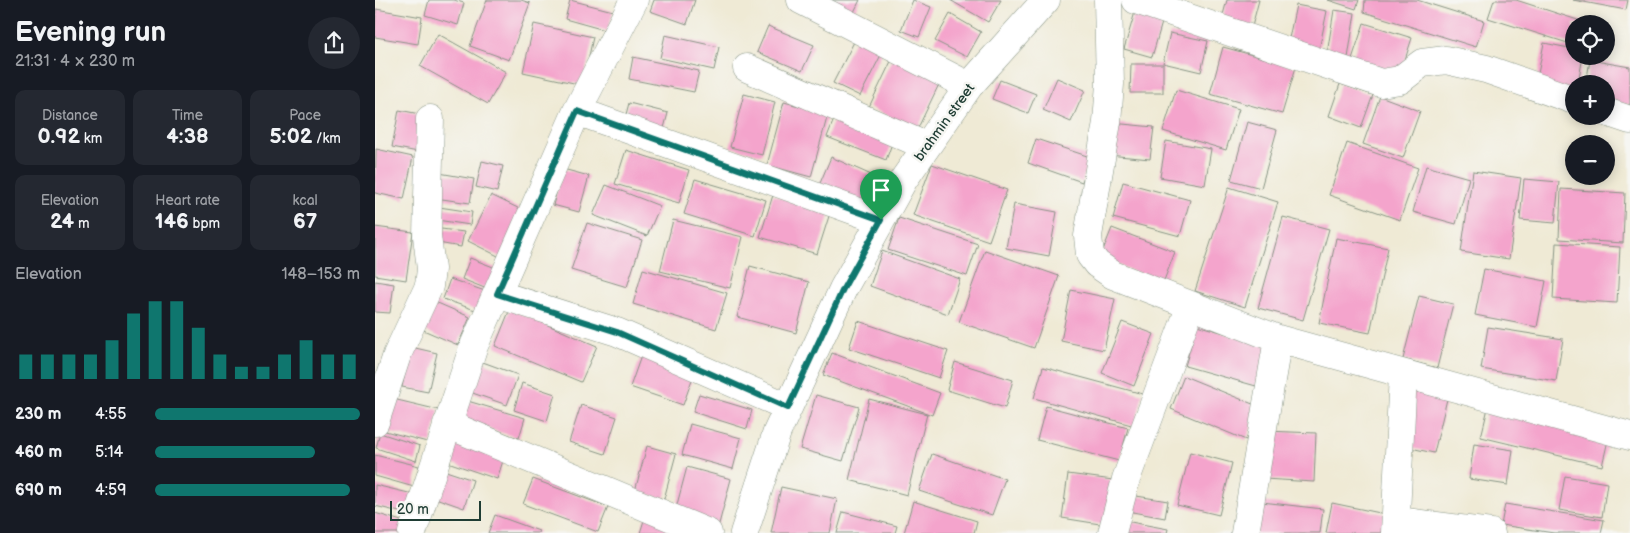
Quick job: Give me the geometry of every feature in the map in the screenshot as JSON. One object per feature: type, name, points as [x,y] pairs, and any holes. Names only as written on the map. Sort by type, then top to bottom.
[{"type":"street","points":[[411,533],[473,348],[577,111],[635,0]]},
{"type":"street","points":[[801,0],[969,86]]},
{"type":"street","name":"brahmin street","points":[[744,533],[777,432],[843,289],[904,179],[969,86],[1046,0]]},
{"type":"street","points":[[1108,0],[1110,84],[1107,122],[1088,236],[1090,255],[1097,264],[1113,275],[1278,339],[1630,436]]},
{"type":"street","points":[[1136,0],[1381,83],[1400,80],[1422,63],[1446,60],[1486,69],[1565,97]]},
{"type":"street","points":[[747,68],[926,146]]},
{"type":"street","points":[[577,111],[881,220]]},
{"type":"street","points":[[1615,115],[1630,120]]},
{"type":"street","points":[[375,422],[397,355],[429,286],[431,268],[427,236],[430,119]]},
{"type":"street","points":[[497,294],[617,332],[788,408]]},
{"type":"street","points":[[1111,533],[1126,479],[1191,305]]},
{"type":"street","points":[[1245,533],[1278,339]]},
{"type":"street","points":[[1403,374],[1396,527],[1491,533]]},
{"type":"street","points":[[447,424],[708,533]]},
{"type":"building","points":[[429,0],[454,0],[464,3],[458,25],[425,15]]},
{"type":"building","points":[[487,0],[521,0],[530,3],[509,60],[470,46]]},
{"type":"building","points":[[570,0],[613,11],[608,31],[565,19]]},
{"type":"building","points":[[654,0],[695,0],[687,24],[650,11]]},
{"type":"building","points":[[832,0],[860,0],[853,14],[831,3]]},
{"type":"building","points":[[913,0],[931,7],[919,37],[901,30]]},
{"type":"building","points":[[950,0],[1001,0],[988,22]]},
{"type":"building","points":[[1227,0],[1259,0],[1250,34],[1220,26]]},
{"type":"building","points":[[1328,0],[1359,0],[1356,9]]},
{"type":"building","points":[[1365,0],[1417,0],[1484,21],[1476,47],[1364,12]]},
{"type":"building","points":[[1494,0],[1516,0],[1565,16],[1565,42],[1488,18]]},
{"type":"building","points":[[1573,0],[1628,0],[1626,10]]},
{"type":"building","points":[[1296,5],[1327,11],[1318,55],[1287,48]]},
{"type":"building","points":[[376,9],[422,17],[418,44],[375,37]]},
{"type":"building","points":[[1334,10],[1355,13],[1348,58],[1327,54]]},
{"type":"building","points":[[1135,12],[1163,19],[1152,57],[1124,49]]},
{"type":"building","points":[[950,14],[981,32],[967,57],[935,41]]},
{"type":"building","points":[[1364,23],[1412,38],[1400,75],[1352,59]]},
{"type":"building","points":[[534,24],[593,37],[583,85],[523,72]]},
{"type":"building","points":[[768,26],[814,45],[802,71],[757,52]]},
{"type":"building","points":[[1170,33],[1208,41],[1201,72],[1163,63]]},
{"type":"building","points":[[438,34],[506,72],[488,104],[420,66]]},
{"type":"building","points":[[665,35],[719,47],[714,70],[660,58]]},
{"type":"building","points":[[856,38],[883,51],[860,96],[833,83]]},
{"type":"building","points":[[1544,43],[1565,47],[1565,65],[1581,65],[1580,75],[1565,75],[1565,90],[1536,84]]},
{"type":"building","points":[[1223,47],[1296,67],[1282,114],[1210,94]]},
{"type":"building","points":[[894,55],[942,78],[917,130],[869,107]]},
{"type":"building","points":[[633,57],[699,71],[694,92],[629,79]]},
{"type":"building","points":[[1131,64],[1163,64],[1163,93],[1130,93]]},
{"type":"building","points":[[1615,64],[1630,67],[1630,105],[1615,102],[1615,75],[1588,75],[1589,65]]},
{"type":"building","points":[[1057,78],[1085,90],[1071,122],[1043,110]]},
{"type":"building","points":[[1000,80],[1036,94],[1028,113],[992,99]]},
{"type":"building","points":[[1340,84],[1373,95],[1361,128],[1329,116]]},
{"type":"building","points":[[1176,90],[1239,109],[1226,150],[1163,131]]},
{"type":"building","points":[[744,94],[775,102],[762,155],[730,147]]},
{"type":"building","points":[[1380,96],[1420,111],[1403,158],[1363,144]]},
{"type":"building","points":[[784,102],[828,114],[811,177],[767,165]]},
{"type":"building","points":[[629,103],[668,113],[662,136],[623,126]]},
{"type":"building","points":[[399,110],[425,115],[418,152],[392,147]]},
{"type":"building","points":[[836,114],[894,138],[886,160],[827,137]]},
{"type":"building","points":[[1247,122],[1277,130],[1261,188],[1231,180]]},
{"type":"building","points":[[1112,123],[1154,127],[1150,159],[1108,155]]},
{"type":"building","points":[[1036,139],[1090,157],[1082,182],[1028,163]]},
{"type":"building","points":[[1166,141],[1211,149],[1205,185],[1160,177]]},
{"type":"building","points":[[1347,143],[1418,168],[1400,220],[1329,195]]},
{"type":"building","points":[[376,149],[413,157],[404,199],[375,193]]},
{"type":"building","points":[[626,150],[689,170],[679,203],[615,184]]},
{"type":"building","points":[[831,157],[878,178],[865,208],[818,188]]},
{"type":"building","points":[[482,161],[503,166],[497,192],[476,187]]},
{"type":"building","points":[[932,164],[1007,190],[989,241],[913,215]]},
{"type":"building","points":[[1426,166],[1469,178],[1456,224],[1413,212]]},
{"type":"building","points":[[563,169],[589,176],[579,212],[553,205]]},
{"type":"building","points":[[1473,171],[1521,178],[1509,259],[1461,252]]},
{"type":"building","points":[[439,173],[474,179],[470,203],[435,198]]},
{"type":"building","points":[[695,179],[766,200],[755,236],[684,214]]},
{"type":"building","points":[[1524,179],[1559,182],[1555,223],[1520,220]]},
{"type":"building","points":[[1123,182],[1190,200],[1180,236],[1113,218]]},
{"type":"building","points":[[606,185],[660,206],[647,236],[593,215]]},
{"type":"building","points":[[1229,187],[1278,202],[1245,307],[1195,291]]},
{"type":"building","points":[[1561,189],[1625,193],[1623,243],[1559,239]]},
{"type":"building","points":[[491,195],[526,212],[502,258],[468,241]]},
{"type":"building","points":[[773,195],[830,213],[817,254],[760,237]]},
{"type":"building","points":[[1014,204],[1057,212],[1049,256],[1006,248]]},
{"type":"building","points":[[439,207],[472,212],[470,225],[437,220]]},
{"type":"building","points":[[1283,217],[1329,229],[1303,320],[1258,308]]},
{"type":"building","points":[[899,218],[978,244],[967,276],[888,250]]},
{"type":"building","points":[[673,220],[743,237],[730,288],[660,271]]},
{"type":"building","points":[[587,223],[642,240],[627,287],[571,270]]},
{"type":"building","points":[[375,227],[413,232],[406,280],[375,275]]},
{"type":"building","points":[[434,228],[464,232],[461,247],[432,242]]},
{"type":"building","points":[[1112,228],[1175,252],[1163,283],[1100,258]]},
{"type":"building","points":[[1336,238],[1388,248],[1370,333],[1319,323]]},
{"type":"building","points":[[1556,243],[1620,247],[1617,303],[1553,299]]},
{"type":"building","points":[[985,250],[1059,276],[1034,348],[959,322]]},
{"type":"building","points":[[882,251],[960,279],[948,314],[870,286]]},
{"type":"building","points":[[470,258],[501,270],[492,291],[462,279]]},
{"type":"building","points":[[750,266],[809,282],[796,333],[737,317]]},
{"type":"building","points":[[643,269],[727,293],[716,329],[633,304]]},
{"type":"building","points":[[1484,269],[1546,281],[1537,327],[1475,315]]},
{"type":"building","points":[[450,279],[491,293],[484,313],[443,299]]},
{"type":"building","points":[[375,281],[394,284],[390,313],[375,312]]},
{"type":"building","points":[[1071,290],[1115,299],[1104,350],[1061,341]]},
{"type":"building","points":[[1419,296],[1453,304],[1437,368],[1403,359]]},
{"type":"building","points":[[433,301],[470,317],[458,345],[421,329]]},
{"type":"building","points":[[510,309],[597,346],[581,382],[495,346]]},
{"type":"building","points":[[858,321],[948,351],[939,378],[849,348]]},
{"type":"building","points":[[1122,322],[1154,334],[1134,386],[1102,373]]},
{"type":"building","points":[[1197,325],[1268,346],[1256,386],[1185,366]]},
{"type":"building","points":[[1488,327],[1563,339],[1556,381],[1481,369]]},
{"type":"building","points":[[411,347],[437,353],[428,392],[402,387]]},
{"type":"building","points":[[832,353],[940,393],[932,415],[823,375]]},
{"type":"building","points":[[641,356],[694,374],[683,405],[630,387]]},
{"type":"building","points":[[472,358],[518,375],[507,405],[461,389]]},
{"type":"building","points":[[955,362],[1013,380],[1005,408],[947,390]]},
{"type":"building","points":[[1043,367],[1143,394],[1135,426],[1034,398]]},
{"type":"building","points":[[1184,376],[1260,407],[1246,440],[1171,409]]},
{"type":"building","points":[[522,383],[555,394],[547,421],[514,410]]},
{"type":"building","points":[[1414,391],[1447,399],[1434,453],[1401,446]]},
{"type":"building","points":[[699,394],[752,410],[747,429],[693,412]]},
{"type":"building","points":[[816,395],[859,407],[843,461],[800,449]]},
{"type":"building","points":[[393,399],[439,410],[431,443],[385,431]]},
{"type":"building","points":[[461,399],[525,418],[519,438],[455,419]]},
{"type":"building","points":[[869,399],[927,414],[907,495],[849,480]]},
{"type":"building","points":[[581,405],[617,417],[605,454],[569,442]]},
{"type":"building","points":[[1046,406],[1128,428],[1119,461],[1037,440]]},
{"type":"building","points":[[1488,408],[1609,436],[1602,466],[1481,437]]},
{"type":"building","points":[[690,424],[741,438],[733,469],[682,455]]},
{"type":"building","points":[[1266,431],[1316,433],[1314,482],[1264,479]]},
{"type":"building","points":[[380,433],[420,446],[416,461],[376,448]]},
{"type":"building","points":[[443,438],[504,458],[497,479],[436,458]]},
{"type":"building","points":[[1474,444],[1513,450],[1508,485],[1469,479]]},
{"type":"building","points":[[647,446],[676,454],[664,499],[635,491]]},
{"type":"building","points":[[1190,452],[1232,463],[1219,515],[1177,505]]},
{"type":"building","points":[[932,454],[1005,479],[992,515],[919,491]]},
{"type":"building","points":[[375,455],[419,466],[414,487],[375,476]]},
{"type":"building","points":[[434,467],[473,480],[464,508],[424,494]]},
{"type":"building","points":[[687,467],[731,479],[719,524],[675,512]]},
{"type":"building","points":[[1068,474],[1113,480],[1106,525],[1062,518]]},
{"type":"building","points":[[1565,476],[1607,483],[1602,517],[1559,510]]},
{"type":"building","points":[[533,479],[608,507],[598,532],[523,504]]},
{"type":"building","points":[[375,485],[413,494],[408,514],[375,506]]},
{"type":"building","points":[[781,487],[837,499],[830,533],[771,533]]},
{"type":"building","points":[[1130,495],[1168,501],[1165,518],[1127,511]]},
{"type":"building","points":[[913,501],[977,521],[974,533],[904,533]]},
{"type":"building","points":[[1253,501],[1323,509],[1320,533],[1249,533]]},
{"type":"building","points":[[1332,503],[1385,514],[1381,533],[1326,533]]},
{"type":"building","points":[[1505,504],[1604,520],[1601,533],[1554,533],[1501,525]]},
{"type":"building","points":[[843,512],[897,526],[895,533],[837,533]]},
{"type":"building","points":[[375,513],[408,523],[405,533],[375,533]]},
{"type":"building","points":[[646,514],[702,533],[640,533]]},
{"type":"building","points":[[495,515],[539,531],[538,533],[488,533]]},
{"type":"building","points":[[1120,520],[1168,529],[1167,533],[1117,533]]},
{"type":"route","points":[[577,111],[881,220],[843,289],[788,408],[754,391],[617,332],[497,294],[577,111]]}]
